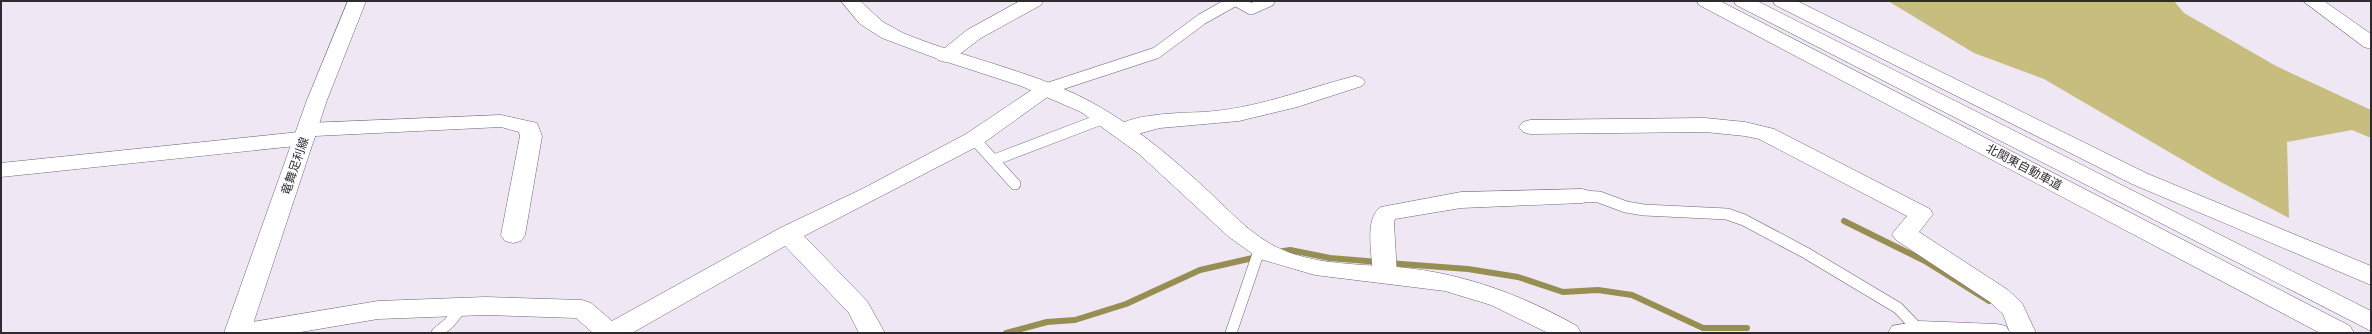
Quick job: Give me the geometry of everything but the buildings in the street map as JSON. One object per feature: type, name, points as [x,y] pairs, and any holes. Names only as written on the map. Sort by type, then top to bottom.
[{"type":"main road","name":"竜舞足利線","points":[[238,333],[317,100],[358,1]]},
{"type":"main road","points":[[850,1],[870,22],[885,32],[945,56],[1046,89],[1070,99],[1104,118],[1123,131],[1171,170],[1260,248],[1295,262],[1460,285],[1492,294],[1538,314],[1568,333]]},
{"type":"main road","points":[[945,56],[974,34],[1034,1]]},
{"type":"main road","name":"北関東自動車道","points":[[1706,1],[2332,328]]},
{"type":"main road","name":"北関東自動車道","points":[[1742,1],[2368,320]]},
{"type":"main road","points":[[1782,1],[2140,179],[2371,276]]},
{"type":"main road","points":[[2312,1],[2371,43]]},
{"type":"main road","points":[[1123,131],[1135,126],[1170,120],[1221,117],[1252,112],[1289,103],[1355,82]]},
{"type":"main road","points":[[238,333],[378,310],[462,307],[582,308],[611,333],[788,234],[870,194],[974,139],[1046,89]]},
{"type":"main road","points":[[1,170],[306,134],[501,121],[529,128],[531,136],[513,235]]},
{"type":"main road","points":[[1530,127],[1705,125],[1745,129],[1766,134],[1922,214],[1904,234],[1999,296],[2013,309],[2023,333]]},
{"type":"main road","points":[[1385,274],[1382,223],[1384,215],[1389,212],[1461,200],[1582,196]]},
{"type":"main road","points":[[788,234],[858,307],[872,333]]},
{"type":"main road","points":[[1910,332],[1997,333]]},
{"type":"lane","points":[[1046,89],[1156,53],[1202,19],[1236,1],[1251,9],[1269,1]]},
{"type":"lane","points":[[994,160],[1104,118]]},
{"type":"lane","points":[[974,139],[1015,184]]},
{"type":"lane","points":[[1582,196],[1599,197],[1626,207],[1644,210],[1727,214],[1744,220],[1806,253],[1898,308],[1910,332]]},
{"type":"lane","points":[[1231,333],[1260,248]]},
{"type":"lane","points":[[437,333],[450,323],[462,307]]},
{"type":"shaded area","points":[[1888,1],[2174,1],[2184,13],[2276,66],[2371,110],[2371,138],[2352,130],[2287,142],[2289,218],[2217,180],[2044,79],[1974,53]]},
{"type":"waterway","points":[[1844,221],[1925,261],[1989,301]]},
{"type":"waterway","points":[[1278,252],[1290,250],[1330,258],[1379,262]]},
{"type":"waterway","points":[[1006,333],[1047,322],[1075,320],[1126,304],[1200,270],[1257,257]]},
{"type":"waterway","points":[[1388,263],[1468,269],[1518,277],[1563,292],[1598,290],[1632,295],[1703,328],[1747,328]]}]
